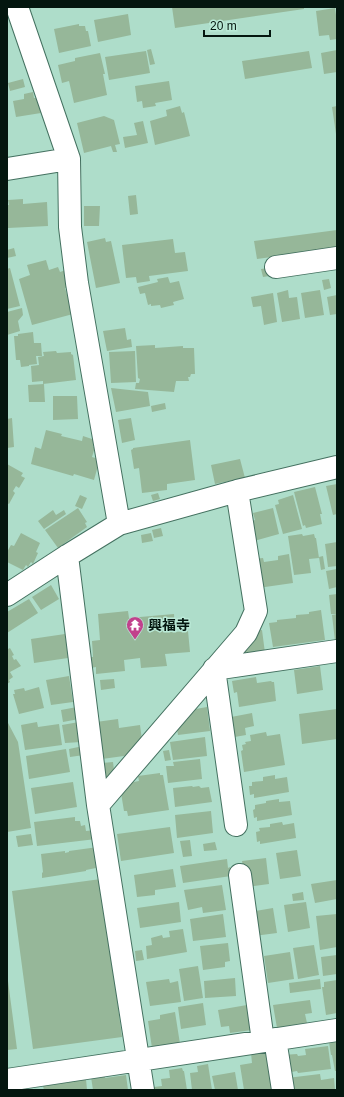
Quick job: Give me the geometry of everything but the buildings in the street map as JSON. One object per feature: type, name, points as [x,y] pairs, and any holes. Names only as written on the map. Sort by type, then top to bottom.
[{"type":"street","points":[[17,7],[69,159],[70,227],[74,262],[119,524]]},
{"type":"street","points":[[7,169],[69,159]]},
{"type":"street","points":[[276,267],[337,258]]},
{"type":"street","points":[[7,595],[119,524],[337,467]]},
{"type":"street","points":[[98,804],[246,632],[256,611],[237,492]]},
{"type":"street","points":[[67,556],[98,804],[143,1090]]},
{"type":"street","points":[[214,669],[337,651]]},
{"type":"street","points":[[214,669],[236,825]]},
{"type":"street","points":[[240,875],[269,1040],[282,1090]]},
{"type":"street","points":[[7,1080],[29,1083],[139,1060],[337,1030]]},
{"type":"place","name":"興福寺","points":[[135,640]]}]
